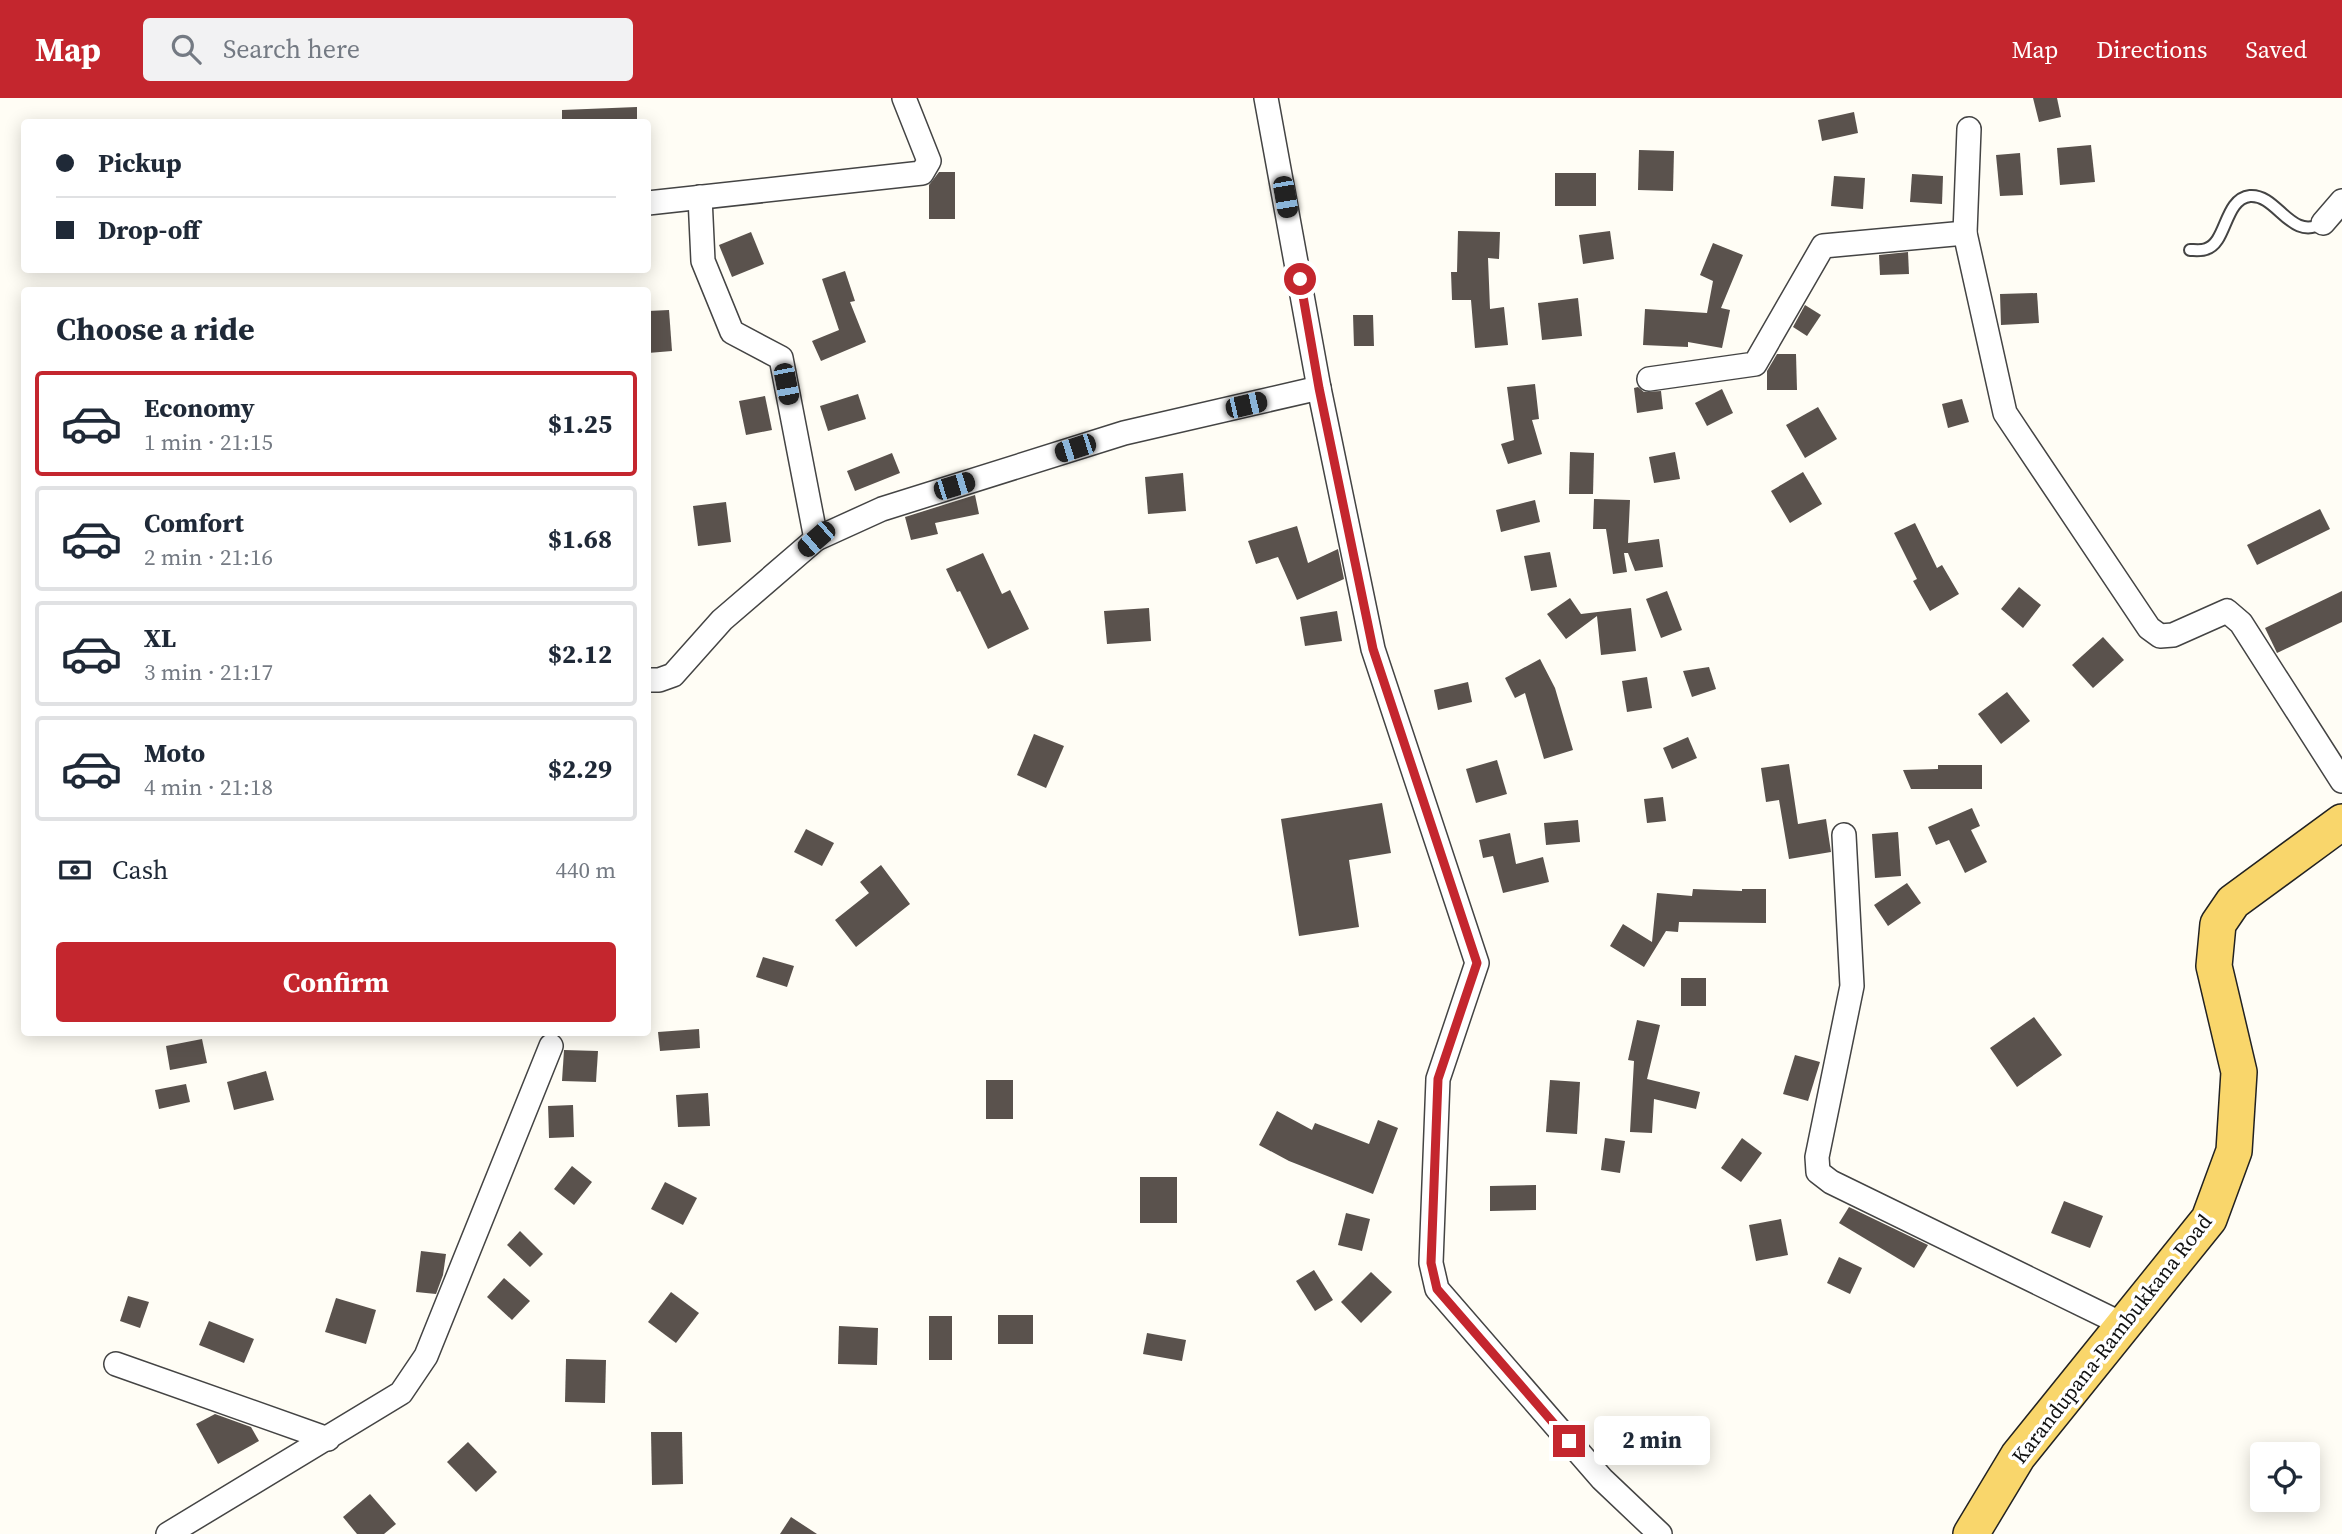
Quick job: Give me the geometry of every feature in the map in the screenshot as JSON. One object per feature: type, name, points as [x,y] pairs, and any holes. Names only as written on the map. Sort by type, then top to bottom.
[{"type":"main road","name":"Karandupana-Rambukkana Road","points":[[1971,1534],[2018,1456],[2209,1219],[2234,1151],[2239,1072],[2214,966],[2218,924],[2233,902],[2342,822]]},
{"type":"street","points":[[651,203],[922,173],[929,161],[904,98]]},
{"type":"street","points":[[1266,98],[1319,388],[1373,649],[1477,963],[1438,1079],[1431,1263],[1437,1289],[1602,1479],[1660,1534]]},
{"type":"street","points":[[1969,129],[1965,233],[2005,413],[2149,628],[2160,636],[2173,635],[2227,611],[2241,623],[2342,781]]},
{"type":"street","points":[[700,197],[704,261],[732,332],[780,358],[816,539]]},
{"type":"street","points":[[2323,223],[2342,201]]},
{"type":"street","points":[[1649,379],[1755,365],[1823,246],[1965,233]]},
{"type":"street","points":[[651,680],[673,676],[722,620],[816,539],[882,509],[1124,433],[1319,388]]},
{"type":"street","points":[[1844,835],[1853,986],[1816,1157],[1818,1172],[1830,1182],[2124,1325]]},
{"type":"street","points":[[168,1534],[401,1393],[426,1356],[551,1046]]},
{"type":"street","points":[[116,1364],[328,1439]]},
{"type":"lane","points":[[2190,250],[2206,249],[2214,244],[2232,209],[2241,199],[2252,196],[2265,201],[2291,222],[2304,228],[2323,223]]},
{"type":"building","points":[[2033,98],[2057,98],[2061,117],[2039,122]]},
{"type":"building","points":[[637,107],[637,119],[562,119],[562,110]]},
{"type":"building","points":[[1854,112],[1858,133],[1822,141],[1818,120]]},
{"type":"building","points":[[2091,145],[2095,182],[2060,185],[2057,148]]},
{"type":"building","points":[[1639,150],[1674,151],[1673,191],[1638,190]]},
{"type":"building","points":[[2020,153],[2023,195],[2000,196],[1996,155]]},
{"type":"building","points":[[939,172],[955,172],[955,219],[929,219],[929,185]]},
{"type":"building","points":[[1555,173],[1596,173],[1596,206],[1555,206]]},
{"type":"building","points":[[1912,174],[1943,176],[1942,204],[1910,202]]},
{"type":"building","points":[[1834,176],[1865,178],[1863,209],[1831,206]]},
{"type":"building","points":[[1458,231],[1500,232],[1499,259],[1488,258],[1490,309],[1504,307],[1508,345],[1475,348],[1471,300],[1452,300],[1451,272],[1457,272]]},
{"type":"building","points":[[1610,231],[1614,259],[1583,264],[1579,235]]},
{"type":"building","points":[[751,232],[764,264],[732,277],[719,245]]},
{"type":"building","points":[[1713,243],[1743,255],[1721,308],[1730,310],[1722,348],[1688,342],[1688,347],[1643,345],[1645,309],[1707,313],[1713,281],[1700,275]]},
{"type":"building","points":[[1908,252],[1909,274],[1880,275],[1879,255]]},
{"type":"building","points":[[845,271],[855,301],[850,302],[866,342],[821,361],[812,341],[839,330],[822,279]]},
{"type":"building","points":[[2037,293],[2039,323],[2001,325],[2000,294]]},
{"type":"building","points":[[1578,298],[1582,336],[1542,340],[1538,303]]},
{"type":"building","points":[[1805,305],[1821,315],[1807,336],[1793,327]]},
{"type":"building","points":[[669,310],[672,351],[651,353],[651,311]]},
{"type":"building","points":[[1353,315],[1373,315],[1374,346],[1354,346]]},
{"type":"building","points":[[1777,354],[1796,354],[1797,390],[1767,390],[1767,371]]},
{"type":"building","points":[[1535,384],[1539,419],[1532,420],[1542,454],[1508,464],[1501,444],[1514,440],[1507,387]]},
{"type":"building","points":[[1638,387],[1644,392],[1661,391],[1663,409],[1637,413],[1634,388]]},
{"type":"building","points":[[1722,389],[1733,413],[1707,426],[1695,403]]},
{"type":"building","points":[[858,394],[866,419],[828,431],[820,406]]},
{"type":"building","points":[[765,396],[772,430],[746,435],[739,401]]},
{"type":"building","points":[[1962,399],[1969,422],[1948,428],[1942,404]]},
{"type":"building","points":[[1818,407],[1837,439],[1805,458],[1786,425]]},
{"type":"building","points":[[1570,452],[1594,453],[1593,494],[1569,494]]},
{"type":"building","points":[[1675,452],[1680,479],[1654,483],[1649,457]]},
{"type":"building","points":[[892,453],[900,473],[855,491],[847,471]]},
{"type":"building","points":[[1803,472],[1822,504],[1790,523],[1771,491]]},
{"type":"building","points":[[1183,473],[1186,511],[1148,514],[1145,477]]},
{"type":"building","points":[[975,495],[979,514],[935,523],[938,534],[911,540],[905,517]]},
{"type":"building","points":[[1594,499],[1630,500],[1628,543],[1659,539],[1663,567],[1635,571],[1628,553],[1624,553],[1627,572],[1613,574],[1606,529],[1593,529]]},
{"type":"building","points":[[1535,500],[1540,522],[1501,532],[1496,510]]},
{"type":"building","points":[[726,502],[731,542],[698,546],[693,506]]},
{"type":"building","points":[[2320,509],[2330,529],[2257,565],[2247,545]]},
{"type":"building","points":[[1915,523],[1937,568],[1942,565],[1959,594],[1930,611],[1913,581],[1917,579],[1894,533]]},
{"type":"building","points":[[1297,526],[1308,563],[1338,549],[1344,579],[1297,600],[1278,557],[1256,564],[1248,541]]},
{"type":"building","points":[[1550,552],[1557,587],[1531,591],[1524,556]]},
{"type":"building","points":[[983,553],[1002,594],[1010,590],[1029,629],[988,649],[960,591],[957,592],[946,569]]},
{"type":"building","points":[[2019,587],[2041,605],[2023,628],[2001,609]]},
{"type":"building","points":[[1667,591],[1682,630],[1661,638],[1646,599]]},
{"type":"building","points":[[2342,591],[2342,622],[2277,653],[2265,628]]},
{"type":"building","points":[[1570,598],[1581,614],[1631,608],[1636,651],[1601,655],[1597,616],[1566,639],[1547,614]]},
{"type":"building","points":[[1149,608],[1151,641],[1107,644],[1104,611]]},
{"type":"building","points":[[1337,611],[1342,641],[1305,646],[1300,617]]},
{"type":"building","points":[[2103,637],[2124,660],[2093,688],[2072,665]]},
{"type":"building","points":[[1540,659],[1555,688],[1573,750],[1544,759],[1525,693],[1515,698],[1505,678]]},
{"type":"building","points":[[1709,667],[1716,689],[1692,697],[1683,671]]},
{"type":"building","points":[[1647,677],[1652,708],[1627,712],[1622,681]]},
{"type":"building","points":[[1468,682],[1472,702],[1438,710],[1434,690]]},
{"type":"building","points":[[2007,692],[2030,721],[2001,744],[1978,714]]},
{"type":"building","points":[[1034,734],[1064,746],[1046,788],[1017,775]]},
{"type":"building","points":[[1688,737],[1697,758],[1672,769],[1663,748]]},
{"type":"building","points":[[1497,760],[1507,794],[1476,803],[1466,769]]},
{"type":"building","points":[[1789,764],[1798,824],[1826,819],[1831,852],[1789,859],[1779,800],[1766,802],[1761,768]]},
{"type":"building","points":[[1938,765],[1982,765],[1982,789],[1911,789],[1903,770],[1938,769]]},
{"type":"building","points":[[1663,797],[1666,821],[1647,823],[1644,799]]},
{"type":"building","points":[[1382,803],[1391,853],[1349,860],[1359,927],[1299,936],[1281,819]]},
{"type":"building","points":[[1972,808],[1980,826],[1971,830],[1987,862],[1965,873],[1949,840],[1936,845],[1928,827]]},
{"type":"building","points":[[1578,820],[1580,842],[1546,845],[1544,823]]},
{"type":"building","points":[[806,829],[834,843],[822,866],[794,852]]},
{"type":"building","points":[[1898,832],[1901,876],[1875,878],[1872,834]]},
{"type":"building","points":[[1510,833],[1516,864],[1543,857],[1549,882],[1503,893],[1493,856],[1483,858],[1479,840]]},
{"type":"building","points":[[881,865],[910,904],[856,947],[835,920],[869,893],[860,882]]},
{"type":"building","points":[[1907,883],[1921,903],[1888,926],[1874,905]]},
{"type":"building","points":[[1693,889],[1766,889],[1766,923],[1679,922],[1678,932],[1666,931],[1644,967],[1610,946],[1623,924],[1652,942],[1657,893],[1692,896]]},
{"type":"building","points":[[763,957],[794,966],[787,987],[756,977]]},
{"type":"building","points":[[1681,978],[1706,978],[1706,1006],[1681,1006]]},
{"type":"building","points":[[2034,1017],[2062,1055],[2017,1087],[1990,1048]]},
{"type":"building","points":[[1637,1020],[1660,1025],[1647,1079],[1700,1092],[1696,1109],[1654,1099],[1652,1133],[1630,1132],[1634,1061],[1628,1060]]},
{"type":"building","points":[[699,1029],[700,1048],[660,1051],[658,1032]]},
{"type":"building","points":[[202,1039],[207,1063],[170,1070],[166,1046]]},
{"type":"building","points":[[564,1050],[598,1051],[596,1082],[562,1081]]},
{"type":"building","points":[[1795,1055],[1820,1062],[1808,1101],[1783,1094]]},
{"type":"building","points":[[266,1071],[274,1100],[234,1110],[227,1082]]},
{"type":"building","points":[[986,1080],[1013,1080],[1013,1119],[986,1119]]},
{"type":"building","points":[[1550,1080],[1580,1082],[1577,1134],[1546,1132]]},
{"type":"building","points":[[186,1084],[190,1102],[159,1109],[155,1090]]},
{"type":"building","points":[[708,1093],[710,1126],[678,1127],[676,1095]]},
{"type":"building","points":[[573,1105],[574,1137],[549,1138],[548,1106]]},
{"type":"building","points":[[1277,1111],[1312,1130],[1315,1123],[1369,1144],[1378,1120],[1398,1128],[1373,1194],[1289,1161],[1259,1145]]},
{"type":"building","points":[[1605,1138],[1625,1141],[1620,1173],[1601,1170]]},
{"type":"building","points":[[1742,1138],[1762,1153],[1741,1182],[1721,1168]]},
{"type":"building","points":[[572,1166],[592,1182],[574,1205],[554,1189]]},
{"type":"building","points":[[1140,1177],[1177,1177],[1177,1223],[1140,1223]]},
{"type":"building","points":[[665,1182],[697,1198],[683,1225],[651,1209]]},
{"type":"building","points":[[1536,1185],[1536,1210],[1490,1211],[1490,1186]]},
{"type":"building","points":[[2064,1201],[2103,1216],[2090,1248],[2051,1233]]},
{"type":"building","points":[[1849,1207],[1928,1245],[1914,1268],[1839,1223]]},
{"type":"building","points":[[1346,1213],[1370,1219],[1362,1251],[1338,1245]]},
{"type":"building","points":[[1781,1219],[1788,1255],[1756,1261],[1749,1225]]},
{"type":"building","points":[[520,1231],[543,1254],[530,1267],[507,1245]]},
{"type":"building","points":[[421,1251],[446,1254],[443,1275],[436,1294],[416,1292]]},
{"type":"building","points":[[1839,1257],[1862,1268],[1850,1294],[1827,1283]]},
{"type":"building","points":[[1314,1270],[1333,1300],[1315,1311],[1296,1281]]},
{"type":"building","points":[[1371,1272],[1392,1292],[1361,1323],[1341,1302]]},
{"type":"building","points":[[504,1278],[530,1301],[512,1320],[487,1297]]},
{"type":"building","points":[[671,1292],[699,1313],[676,1343],[648,1322]]},
{"type":"building","points":[[128,1296],[149,1302],[140,1328],[120,1321]]},
{"type":"building","points":[[336,1298],[376,1310],[366,1344],[325,1332]]},
{"type":"building","points":[[998,1315],[1033,1315],[1033,1344],[998,1344]]},
{"type":"building","points":[[929,1316],[952,1316],[952,1360],[929,1360]]},
{"type":"building","points":[[209,1321],[254,1339],[244,1363],[199,1345]]},
{"type":"building","points":[[839,1326],[878,1328],[877,1365],[838,1364]]},
{"type":"building","points":[[1147,1333],[1186,1340],[1182,1361],[1143,1354]]},
{"type":"building","points":[[566,1359],[606,1360],[605,1403],[565,1402]]},
{"type":"building","points":[[215,1414],[251,1427],[259,1441],[218,1464],[196,1424]]},
{"type":"building","points":[[651,1432],[682,1432],[683,1484],[652,1485]]},
{"type":"building","points":[[468,1442],[497,1472],[476,1492],[447,1462]]},
{"type":"building","points":[[370,1494],[396,1524],[384,1534],[357,1534],[343,1517]]},
{"type":"building","points":[[791,1517],[817,1534],[780,1534]]},
{"type":"route","points":[[1300,279],[1319,388],[1373,649],[1477,963],[1438,1079],[1431,1263],[1437,1289],[1569,1441]]}]
